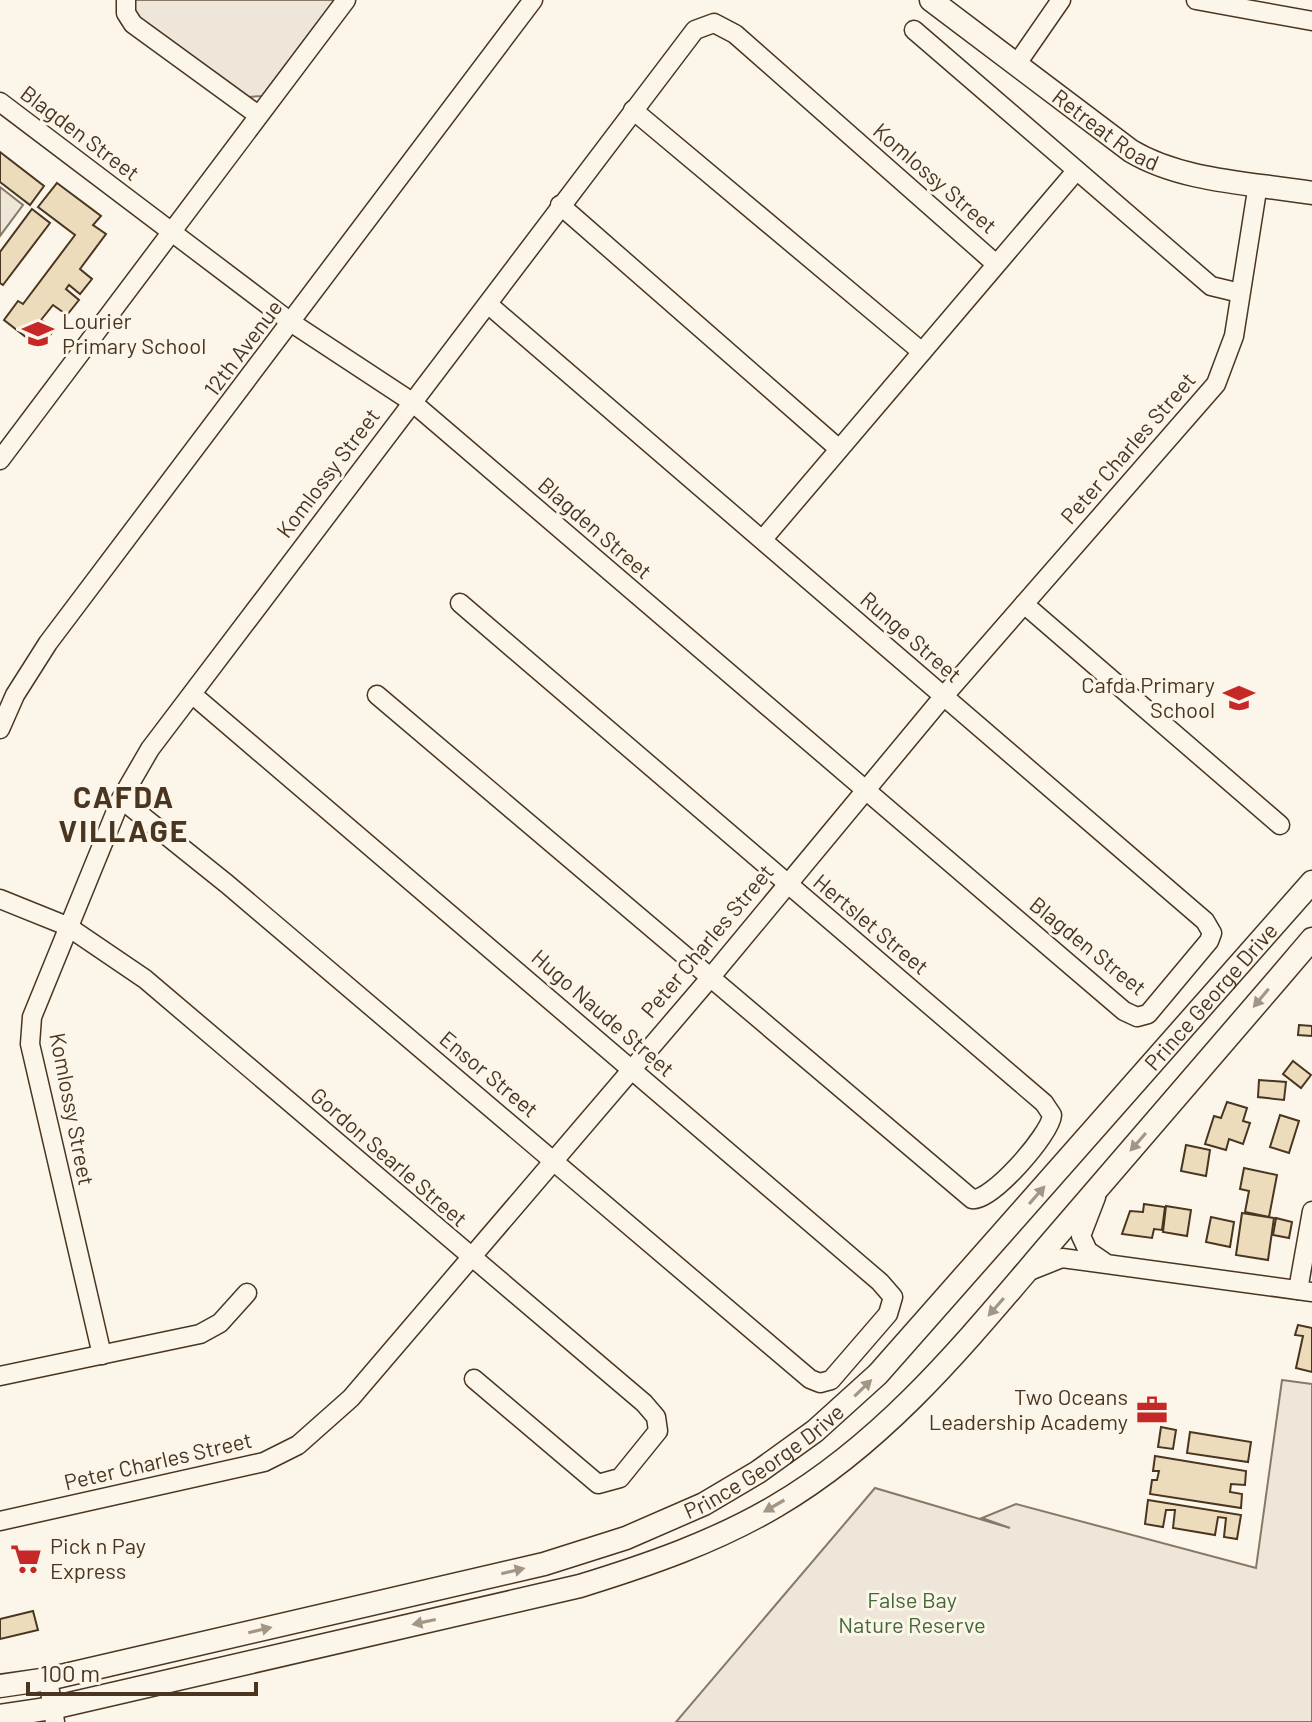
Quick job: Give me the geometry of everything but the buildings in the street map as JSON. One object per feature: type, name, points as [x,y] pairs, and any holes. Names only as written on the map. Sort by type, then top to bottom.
[{"type":"main road","name":"Retreat Road","points":[[931,0],[1131,151],[1152,162],[1175,170],[1312,193]]},
{"type":"main road","name":"Prince George Drive","points":[[0,1686],[48,1679],[571,1557],[668,1521],[758,1472],[815,1431],[878,1374],[1312,882]]},
{"type":"main road","name":"Prince George Drive","points":[[0,1716],[54,1715],[580,1586],[635,1569],[718,1536],[777,1506],[839,1463],[893,1419],[953,1358],[1312,939]]},
{"type":"street","points":[[126,0],[126,13],[133,24],[258,115]]},
{"type":"street","points":[[0,460],[346,0]]},
{"type":"street","name":"12th Avenue","points":[[0,729],[8,692],[292,323],[533,0]]},
{"type":"street","points":[[1016,65],[1061,0]]},
{"type":"street","points":[[1196,0],[1312,21]]},
{"type":"street","name":"Komlossy Street","points":[[102,1355],[30,1044],[32,1017],[121,799],[150,749],[695,30],[707,24],[720,25],[735,34],[996,264]]},
{"type":"street","points":[[914,30],[1211,286],[1240,293]]},
{"type":"street","name":"Blagden Street","points":[[0,102],[292,323],[412,402],[1124,1011],[1137,1017]]},
{"type":"street","points":[[633,110],[922,352]]},
{"type":"street","points":[[763,539],[1076,171]]},
{"type":"street","name":"Peter Charles Street","points":[[0,1521],[264,1462],[282,1454],[323,1426],[351,1398],[710,978],[943,697],[1216,384],[1230,354],[1258,184]]},
{"type":"street","points":[[560,205],[839,449]]},
{"type":"street","name":"Runge Street","points":[[489,305],[1210,926],[1209,941],[1148,1014],[1137,1017]]},
{"type":"street","name":"Hertslet Street","points":[[460,603],[1049,1108],[1051,1124],[989,1195],[978,1201],[966,1195],[710,978]]},
{"type":"street","points":[[1024,604],[1280,825]]},
{"type":"street","name":"Hugo Naude Street","points":[[193,695],[893,1297],[892,1307],[882,1322],[826,1383]]},
{"type":"street","points":[[377,695],[710,978]]},
{"type":"street","name":"Ensor Street","points":[[121,799],[810,1379],[826,1383]]},
{"type":"street","name":"Gordon Searle Street","points":[[0,899],[67,926],[145,979],[633,1393],[656,1417],[658,1431],[620,1478],[602,1484],[592,1480],[474,1379]]},
{"type":"street","points":[[1101,1184],[1081,1236],[1088,1251],[1106,1263]]},
{"type":"street","points":[[1020,1280],[1052,1260],[1106,1263],[1305,1291],[1312,1211]]},
{"type":"street","points":[[0,1376],[210,1329],[220,1323],[247,1293]]},
{"type":"street","points":[[48,1679],[54,1715]]},
{"type":"green space","points":[[134,0],[335,0],[262,96],[248,97],[135,15]]},
{"type":"green space","name":"False Bay Nature Reserve","points":[[1282,1380],[1312,1384],[1312,1722],[676,1722],[875,1488],[1010,1528],[982,1518],[1016,1504],[1256,1568]]},
{"type":"shaded area","points":[[0,187],[23,205],[0,236]]},
{"type":"place","name":"Lourier Primary School","points":[[38,334]]},
{"type":"place","name":"Cafda Primary School","points":[[1239,698]]},
{"type":"place","name":"Two Oceans Leadership Academy","points":[[1152,1410]]},
{"type":"place","name":"Pick n Pay Express","points":[[26,1559]]},
{"type":"district","name":"CAFDA VILLAGE","points":[[124,815]]}]
